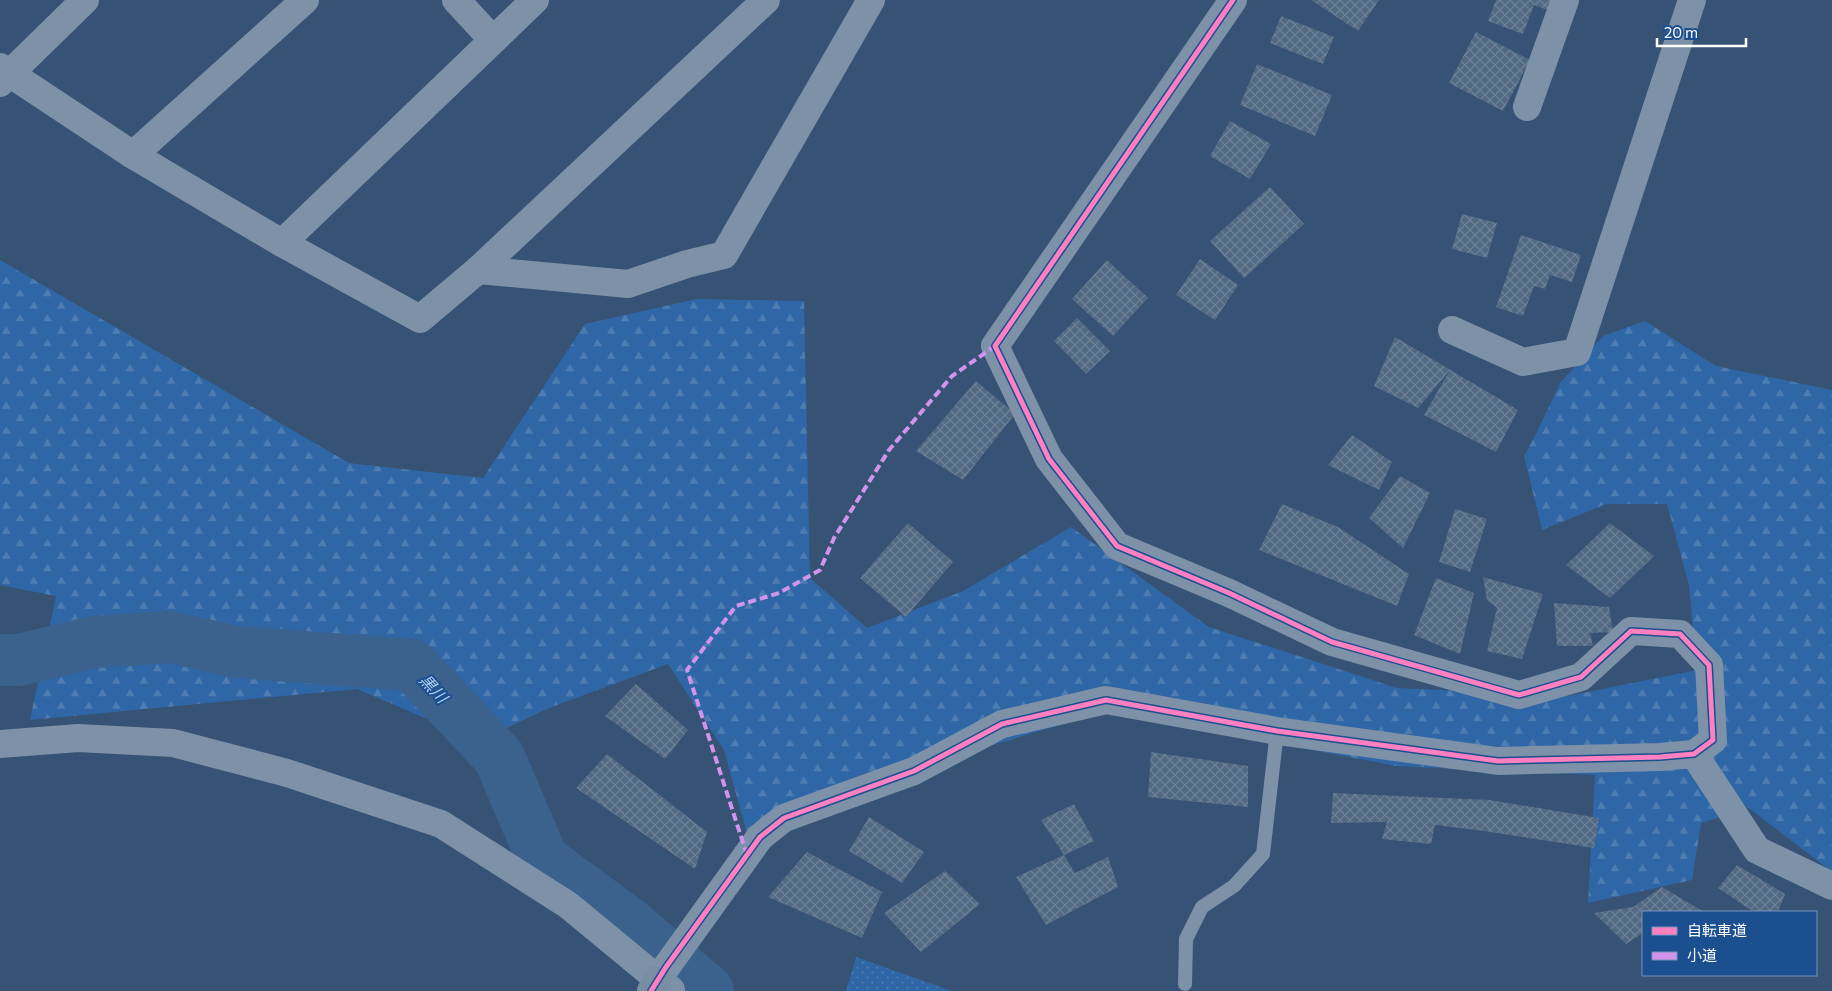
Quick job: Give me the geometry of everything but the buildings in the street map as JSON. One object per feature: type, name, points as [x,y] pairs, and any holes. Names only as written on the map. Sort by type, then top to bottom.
[{"type":"street","points":[[85,0],[3,74],[133,155],[282,243],[420,319],[478,270],[766,0]]},
{"type":"street","points":[[133,155],[305,0]]},
{"type":"street","points":[[456,0],[493,40]]},
{"type":"street","points":[[282,243],[535,0]]},
{"type":"street","points":[[478,270],[628,284],[687,264],[724,255],[871,0]]},
{"type":"street","points":[[0,744],[78,738],[173,743],[287,773],[441,824],[568,905],[662,982],[730,878],[760,837],[784,818],[914,771],[1002,724],[1106,700],[1277,731],[1498,761],[1660,757],[1694,754],[1713,740],[1710,665],[1680,634],[1631,631],[1581,677],[1519,695],[1332,642],[1229,593],[1117,546],[1049,459],[995,346],[1233,0]]},
{"type":"street","points":[[1527,107],[1565,0]]},
{"type":"street","points":[[1452,330],[1523,362],[1577,352],[1692,0]]},
{"type":"street","points":[[1694,754],[1757,850],[1832,886]]},
{"type":"lane","points":[[1185,984],[1186,939],[1202,907],[1234,886],[1262,854],[1277,731]]},
{"type":"green space","points":[[0,260],[349,463],[483,478],[585,324],[696,299],[804,301],[810,578],[867,628],[963,591],[1071,527],[1209,627],[1397,688],[1568,696],[1697,670],[1689,585],[1667,504],[1606,504],[1542,530],[1524,456],[1560,383],[1603,336],[1645,321],[1716,366],[1832,390],[1832,872],[1749,808],[1701,823],[1692,880],[1588,903],[1595,775],[1396,766],[1246,737],[1117,708],[770,811],[747,834],[724,750],[668,664],[549,708],[479,741],[357,689],[30,720],[56,596],[0,585]]},
{"type":"green space","points":[[856,957],[952,991],[846,991]]},
{"type":"waterway","name":"黒川","points":[[0,660],[19,660],[94,642],[171,637],[236,652],[412,665],[499,757],[543,860],[630,924],[708,991]]},
{"type":"marked path","points":[[747,855],[687,670],[736,606],[779,593],[820,570],[834,538],[889,450],[952,376],[995,346]]},
{"type":"cycle path","points":[[651,991],[666,967],[760,837],[784,818],[914,771],[1002,724],[1106,700],[1277,731],[1498,761],[1660,757],[1694,754],[1713,740],[1709,665],[1680,634],[1631,631],[1581,677],[1519,695],[1332,642],[1229,593],[1117,546],[1049,459],[995,346],[1233,0]]}]
